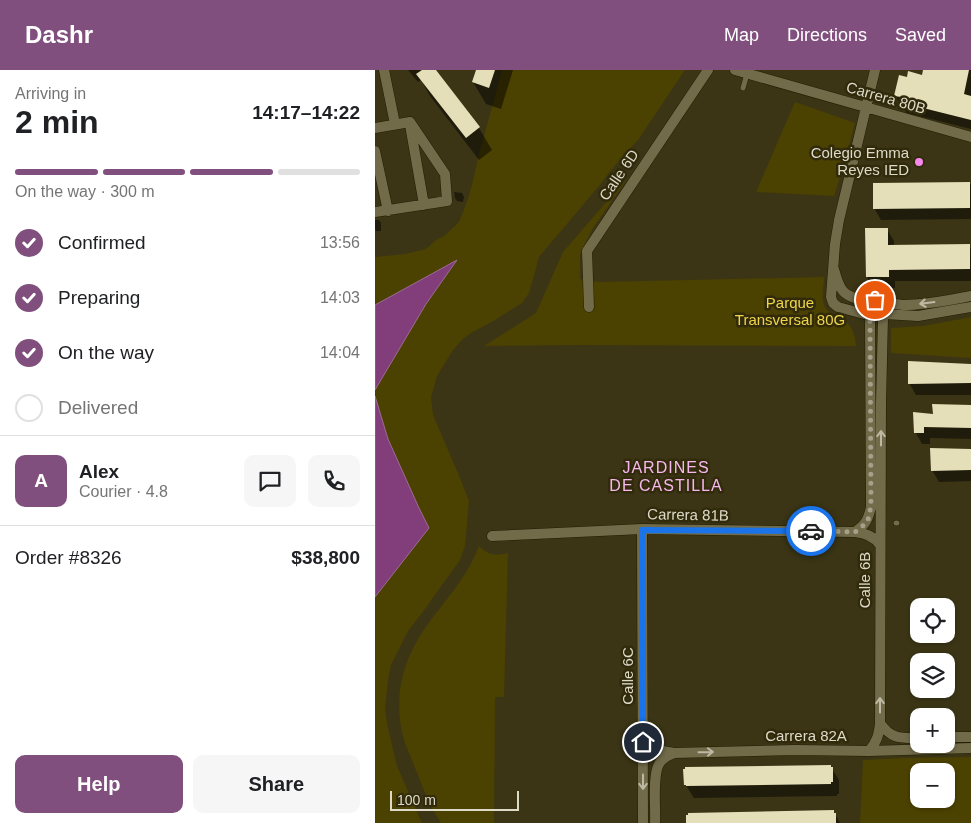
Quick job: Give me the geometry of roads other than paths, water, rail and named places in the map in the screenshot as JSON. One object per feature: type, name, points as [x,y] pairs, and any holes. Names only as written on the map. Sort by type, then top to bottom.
[{"type":"street","points":[[384,70],[395,124]]},
{"type":"street","name":"Calle 6D","points":[[589,307],[587,251],[708,70]]},
{"type":"street","name":"Carrera 80B","points":[[735,70],[971,137]]},
{"type":"street","points":[[875,70],[839,220],[831,297],[833,303],[838,307],[877,320],[884,315],[918,316],[971,308]]},
{"type":"street","points":[[375,128],[410,122]]},
{"type":"street","points":[[375,212],[447,201],[445,174],[410,122]]},
{"type":"street","points":[[410,122],[424,205]]},
{"type":"street","points":[[375,151],[388,211]]},
{"type":"street","points":[[834,269],[843,292],[856,298],[871,301],[879,300],[902,305],[971,296]]},
{"type":"street","points":[[869,316],[866,309],[871,301]]},
{"type":"street","points":[[883,302],[885,306],[884,315]]},
{"type":"street","name":"Calle 6B","points":[[869,750],[877,739],[880,723],[881,403],[884,315]]},
{"type":"street","name":"Calle 6B","points":[[855,532],[868,520],[871,506],[869,316]]},
{"type":"street","name":"Carrera 81B","points":[[492,536],[642,530],[855,532],[873,537],[880,545]]},
{"type":"street","name":"Calle 6C","points":[[642,530],[643,823]]},
{"type":"street","points":[[880,723],[892,735],[910,738]]},
{"type":"street","points":[[955,737],[971,737]]},
{"type":"street","name":"Carrera 82A","points":[[643,742],[657,750],[675,753],[971,748]]},
{"type":"street","points":[[655,823],[655,780],[659,764],[663,759],[675,753]]},
{"type":"lane","points":[[743,88],[747,73]]},
{"type":"place","name":"Colegio Emma Reyes IED","points":[[919,162]]},
{"type":"district","name":"JARDINES DE CASTILLA","points":[[666,476]]},
{"type":"park label","name":"Parque Transversal 80G","points":[[790,312]]}]
